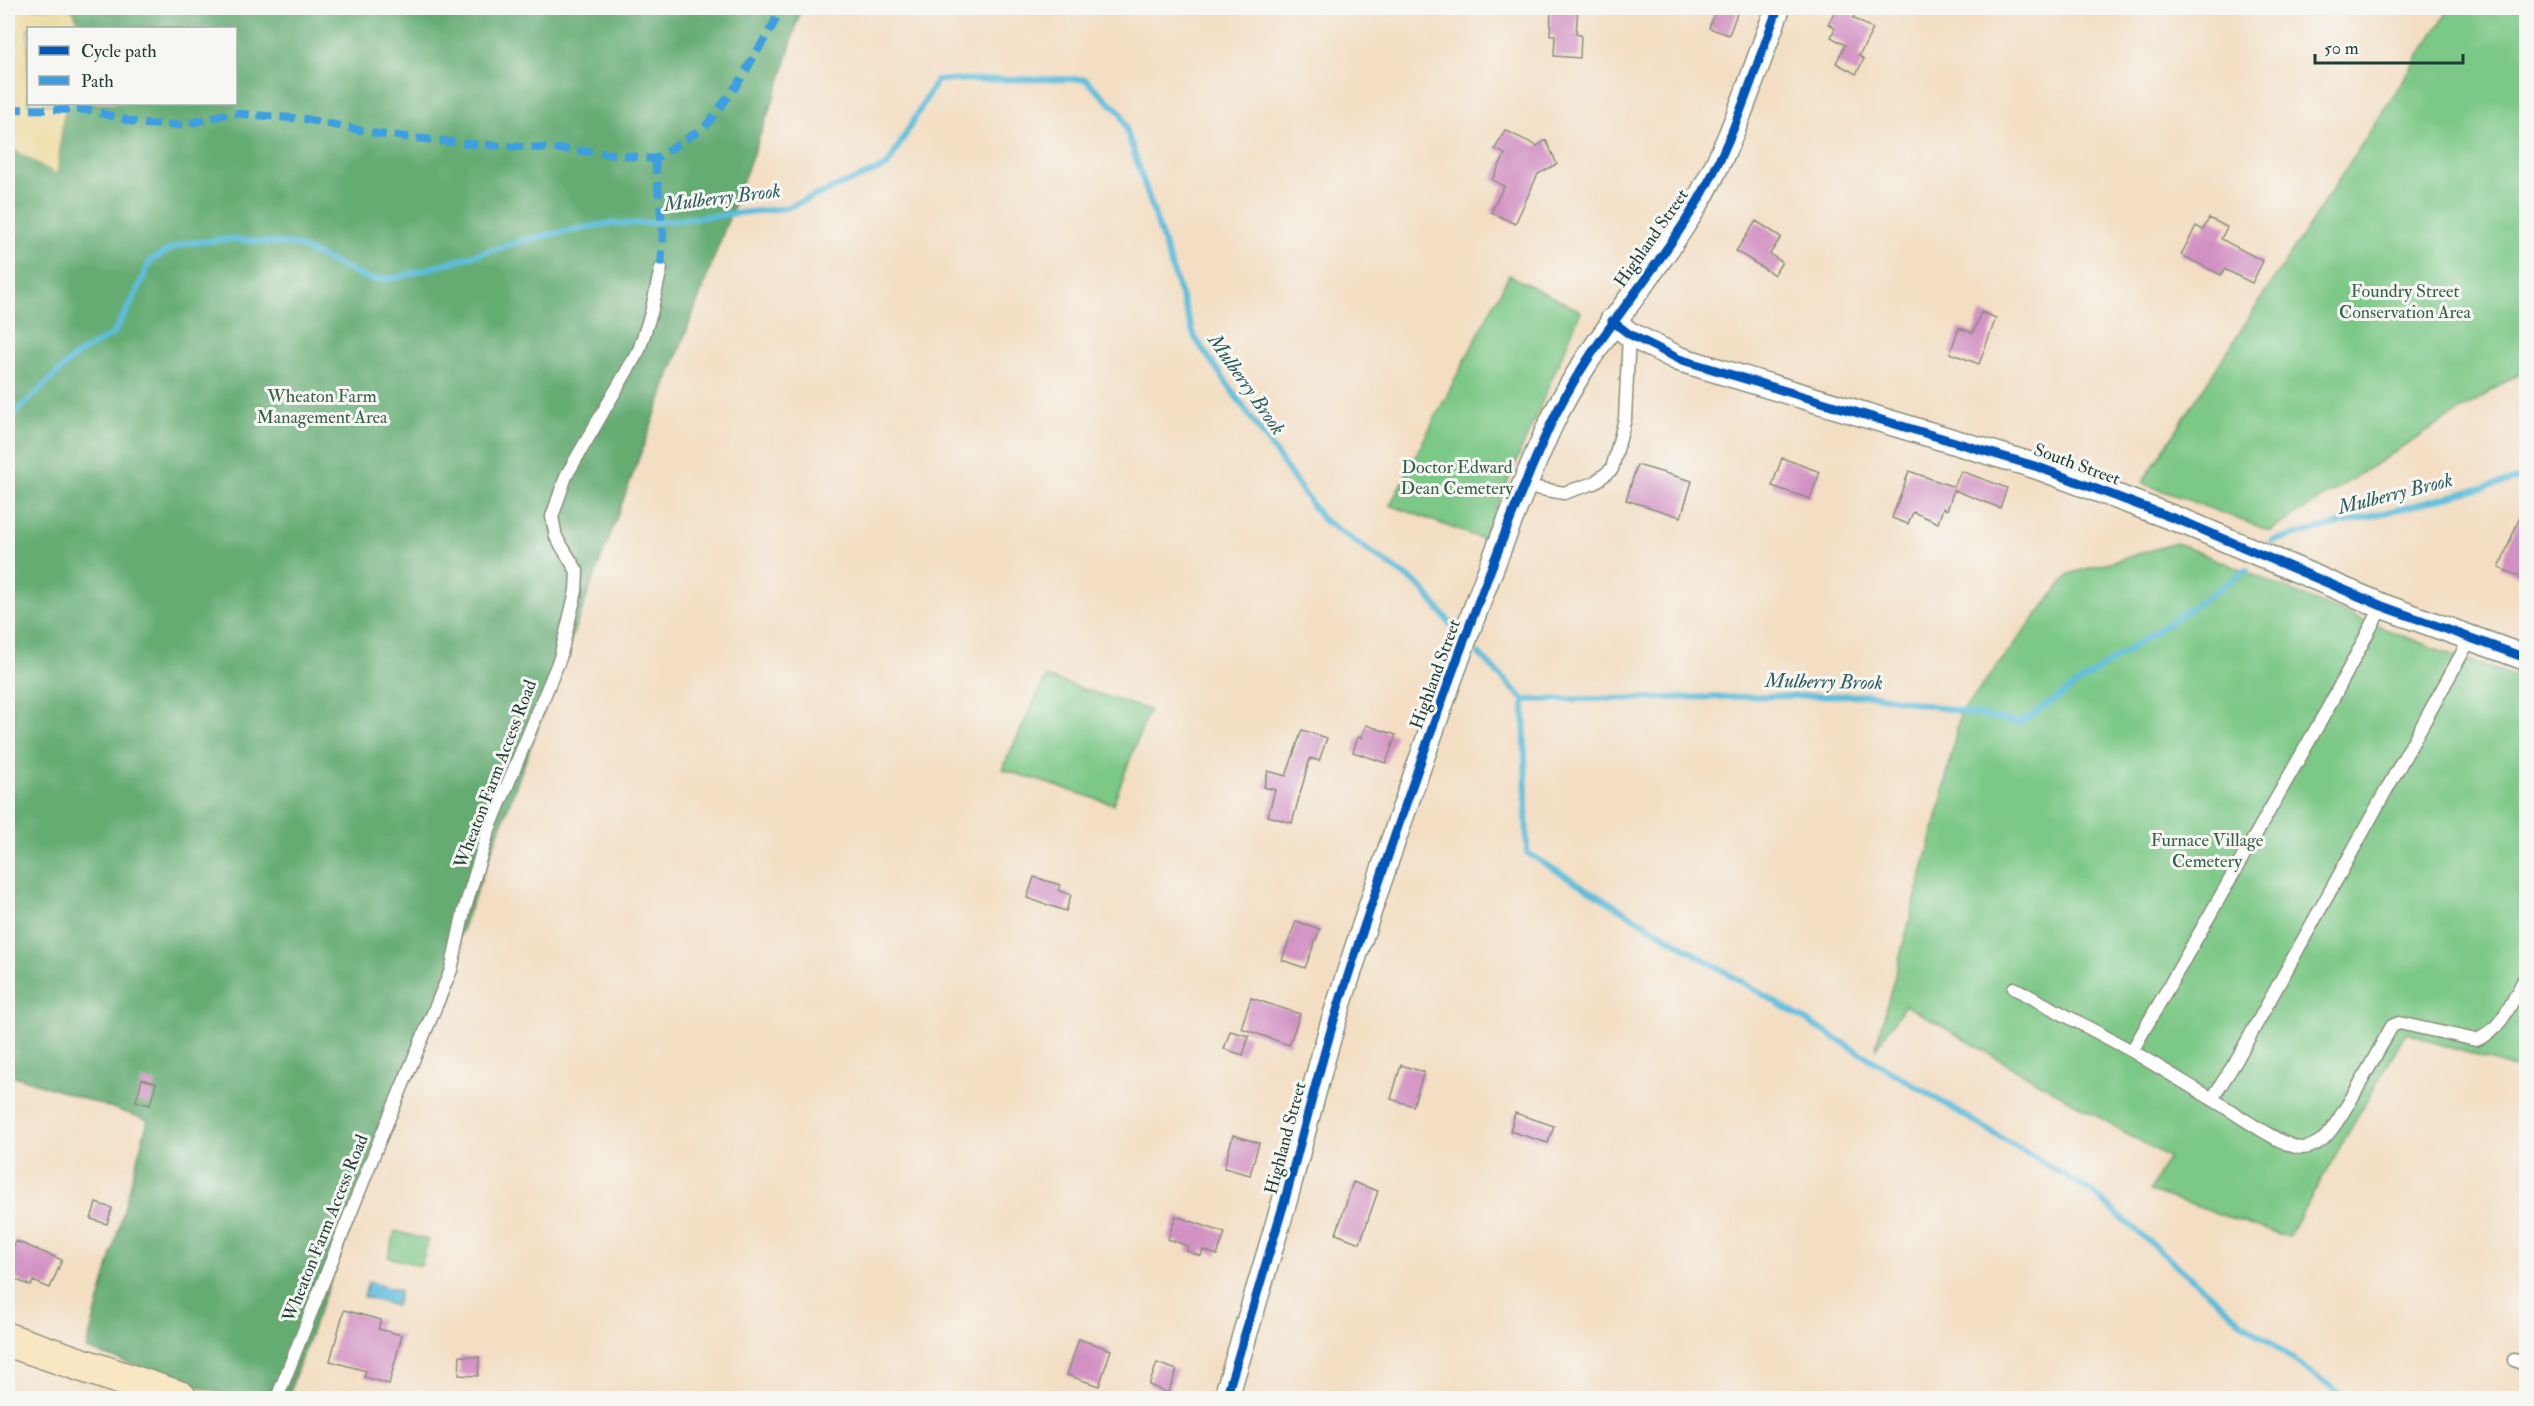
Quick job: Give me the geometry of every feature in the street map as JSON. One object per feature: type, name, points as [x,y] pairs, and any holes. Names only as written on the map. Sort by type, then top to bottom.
[{"type":"main road","points":[[8,1340],[180,1398]]},
{"type":"street","name":"Highland Street","points":[[1226,1398],[1284,1203],[1334,1022],[1373,902],[1467,632],[1525,486],[1566,395],[1620,328],[1712,176],[1742,108],[1778,8]]},
{"type":"street","name":"South Street","points":[[1620,328],[1680,359],[2072,479],[2189,524],[2382,606],[2526,658]]},
{"type":"lane","name":"Wheaton Farm Access Road","points":[[277,1398],[451,970],[464,911],[489,832],[560,658],[576,591],[577,572],[556,537],[552,517],[566,476],[639,350],[651,313],[661,268]]},
{"type":"lane","points":[[1525,486],[1564,493],[1594,483],[1612,469],[1625,419],[1620,328]]},
{"type":"lane","points":[[2132,1051],[2300,758],[2382,606]]},
{"type":"lane","points":[[2212,1099],[2236,1060],[2470,639]]},
{"type":"lane","points":[[2014,988],[2132,1051],[2280,1140],[2298,1148],[2309,1147],[2324,1140],[2392,1026],[2399,1023],[2476,1040],[2488,1036],[2497,1027],[2526,976]]},
{"type":"lane","points":[[2514,1360],[2526,1365]]},
{"type":"green space","name":"Wheaton Farm Management Area","points":[[8,8],[801,8],[781,79],[294,1378],[289,1398],[234,1398],[86,1349],[148,1120],[8,1074]]},
{"type":"green space","name":"Foundry Street Conservation Area","points":[[2450,8],[2526,8],[2526,369],[2270,531],[2142,483]]},
{"type":"green space","name":"Doctor Edward Dean Cemetery","points":[[1509,275],[1581,311],[1483,539],[1390,505]]},
{"type":"green space","name":"Furnace Village Cemetery","points":[[2176,543],[2437,649],[2526,680],[2526,1072],[2406,1033],[2288,1237],[2150,1191],[2168,1157],[1905,1005],[1875,1050],[1940,807],[1960,714],[2069,574]]},
{"type":"green space","points":[[1046,677],[1149,710],[1113,804],[1002,769]]},
{"type":"green space","points":[[395,1231],[428,1240],[421,1266],[388,1257]]},
{"type":"sand","points":[[8,8],[71,8],[82,27],[27,27],[27,105],[68,105],[63,119],[57,175],[14,150],[8,149]]},
{"type":"water","points":[[368,1282],[400,1291],[396,1306],[364,1297]]},
{"type":"building","points":[[1551,8],[1578,8],[1576,34],[1581,35],[1580,58],[1554,56],[1555,35],[1550,35]]},
{"type":"building","points":[[1716,8],[1739,8],[1729,35],[1709,28]]},
{"type":"building","points":[[1837,8],[1859,8],[1853,18],[1873,29],[1859,56],[1864,59],[1856,74],[1836,63],[1845,45],[1831,37],[1835,28],[1828,24]]},
{"type":"building","points":[[1505,130],[1537,146],[1546,140],[1557,164],[1538,174],[1515,224],[1491,212],[1504,186],[1492,180],[1505,154],[1495,149]]},
{"type":"building","points":[[2209,218],[2227,227],[2221,239],[2263,261],[2252,283],[2224,269],[2221,275],[2181,255],[2196,226],[2203,230]]},
{"type":"building","points":[[1756,221],[1781,237],[1770,254],[1782,262],[1774,275],[1736,251]]},
{"type":"building","points":[[1981,312],[1996,318],[1979,364],[1950,353],[1959,328],[1973,333]]},
{"type":"building","points":[[1782,458],[1820,472],[1810,499],[1772,486]]},
{"type":"building","points":[[1637,465],[1692,481],[1681,517],[1626,500]]},
{"type":"building","points":[[1909,471],[1954,487],[1961,471],[2007,488],[2000,508],[1954,490],[1947,510],[1943,508],[1938,523],[1913,512],[1908,524],[1892,518]]},
{"type":"building","points":[[2526,501],[2526,579],[2499,568]]},
{"type":"building","points":[[1366,725],[1396,735],[1386,763],[1353,752],[1358,737],[1361,738]]},
{"type":"building","points":[[1302,730],[1327,738],[1319,761],[1310,758],[1292,823],[1268,816],[1275,790],[1264,787],[1268,771],[1286,776]]},
{"type":"building","points":[[1034,877],[1060,885],[1058,890],[1071,895],[1066,911],[1027,898]]},
{"type":"building","points":[[1296,921],[1320,929],[1305,968],[1282,960]]},
{"type":"building","points":[[1251,998],[1300,1014],[1289,1045],[1241,1028]]},
{"type":"building","points":[[1230,1031],[1249,1036],[1243,1055],[1224,1049]]},
{"type":"building","points":[[1401,1065],[1424,1072],[1413,1106],[1391,1099]]},
{"type":"building","points":[[142,1079],[156,1083],[150,1105],[136,1101]]},
{"type":"building","points":[[1515,1113],[1554,1126],[1548,1143],[1510,1131]]},
{"type":"building","points":[[1233,1135],[1259,1143],[1250,1175],[1224,1168]]},
{"type":"building","points":[[1353,1182],[1378,1191],[1360,1243],[1336,1234]]},
{"type":"building","points":[[96,1203],[112,1208],[107,1224],[91,1219]]},
{"type":"building","points":[[1176,1216],[1225,1233],[1217,1255],[1203,1250],[1201,1256],[1187,1251],[1188,1246],[1168,1239]]},
{"type":"building","points":[[16,1241],[62,1260],[50,1288],[33,1281],[31,1286],[8,1276],[8,1261]]},
{"type":"building","points":[[344,1310],[381,1320],[378,1329],[402,1335],[389,1384],[364,1377],[366,1371],[330,1361]]},
{"type":"building","points":[[1079,1339],[1111,1350],[1099,1386],[1067,1375]]},
{"type":"building","points":[[460,1356],[479,1357],[478,1376],[459,1375]]},
{"type":"building","points":[[1157,1363],[1177,1370],[1168,1393],[1149,1385]]},
{"type":"waterway","name":"Mulberry Brook","points":[[8,420],[75,356],[113,334],[133,300],[151,260],[187,243],[232,239],[296,245],[371,280],[396,278],[533,238],[604,224],[649,223],[786,208],[887,166],[937,80],[1085,79],[1121,113],[1195,338],[1322,519],[1419,585],[1454,628]]},
{"type":"waterway","name":"Mulberry Brook","points":[[2272,541],[2526,477]]},
{"type":"waterway","name":"Mulberry Brook","points":[[1479,654],[1524,700],[1875,695],[2020,723],[2247,570]]},
{"type":"waterway","points":[[1524,700],[1527,853],[2092,1192],[2243,1323],[2346,1398]]},
{"type":"marked path","points":[[8,109],[90,110],[141,124],[183,125],[231,113],[305,119],[379,134],[470,144],[575,150],[655,159],[705,127],[737,85],[774,23],[780,8]]},
{"type":"marked path","points":[[655,159],[663,234],[661,268]]},
{"type":"cycle path","points":[[1226,1398],[1284,1203],[1346,981],[1438,712],[1504,535],[1563,400],[1598,344],[1675,237],[1707,185],[1730,136],[1778,8]]},
{"type":"cycle path","points":[[1612,321],[1629,334],[1679,359],[2038,467],[2189,524],[2382,606],[2526,658]]}]
